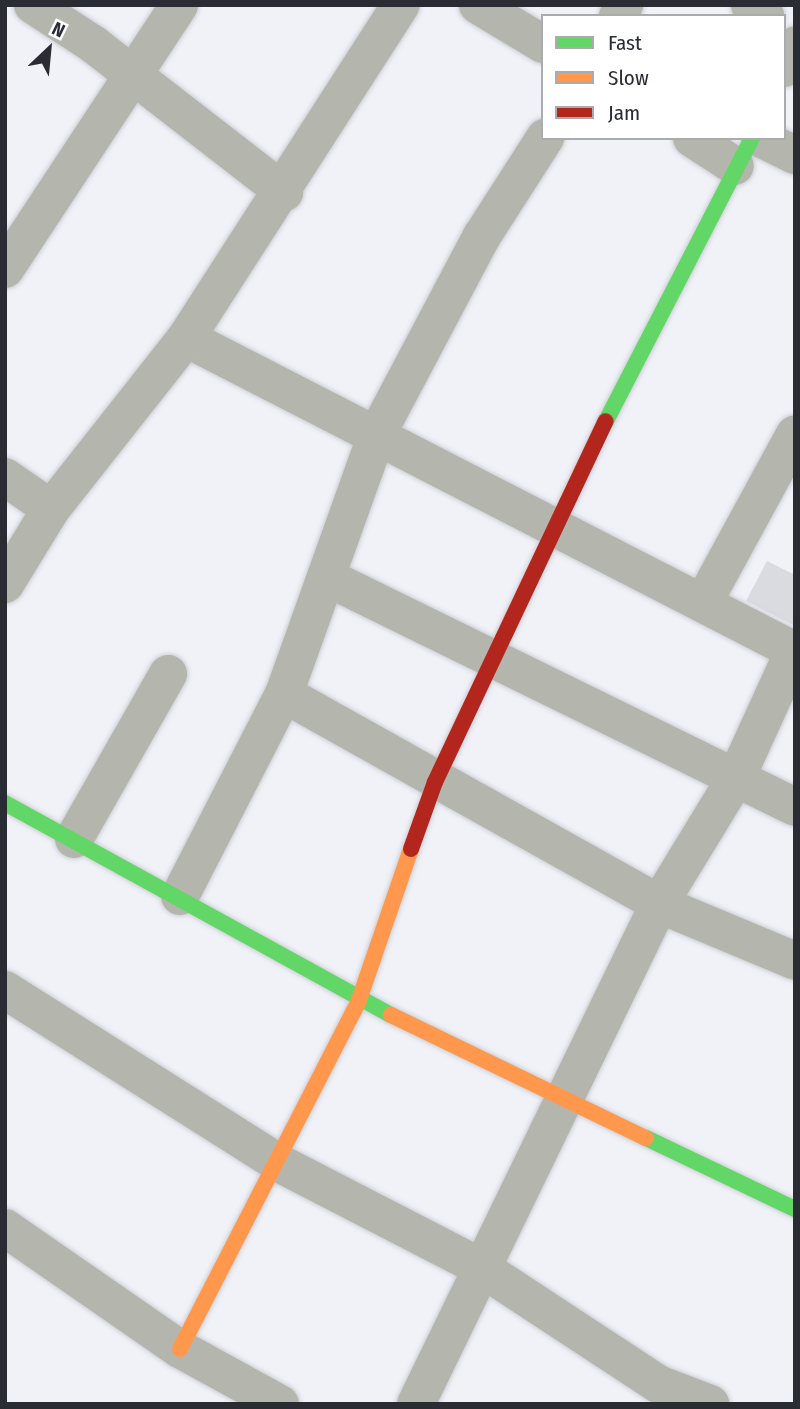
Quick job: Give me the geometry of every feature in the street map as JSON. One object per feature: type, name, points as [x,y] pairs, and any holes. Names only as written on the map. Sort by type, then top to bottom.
[{"type":"street","points":[[33,5],[132,75],[284,192]]},
{"type":"street","points":[[5,269],[179,5]]},
{"type":"street","points":[[5,584],[51,509],[186,338],[284,192],[401,5]]},
{"type":"street","points":[[478,5],[541,43]]},
{"type":"street","points":[[786,64],[795,45]]},
{"type":"street","points":[[180,895],[285,694],[377,434],[482,236],[544,140]]},
{"type":"street","points":[[705,140],[795,155]]},
{"type":"street","points":[[180,1349],[359,1000],[435,782],[495,658],[551,527],[749,147]]},
{"type":"street","points":[[186,338],[794,651],[737,776],[659,904],[480,1267],[416,1404]]},
{"type":"street","points":[[703,603],[795,434]]},
{"type":"street","points":[[5,477],[51,509]]},
{"type":"street","points":[[326,577],[737,776],[795,807]]},
{"type":"street","points":[[74,839],[169,674]]},
{"type":"street","points":[[285,694],[435,782],[659,904],[795,961]]},
{"type":"street","points":[[5,803],[180,895],[359,1000],[795,1209]]},
{"type":"street","points":[[5,990],[275,1161],[480,1267],[655,1394],[710,1404]]},
{"type":"street","points":[[5,1228],[180,1349],[262,1399]]},
{"type":"building","points":[[767,561],[795,575],[795,626],[746,601]]},
{"type":"traffic: fast","points":[[606,421],[751,140]]},
{"type":"traffic: fast","points":[[5,803],[391,1015]]},
{"type":"traffic: fast","points":[[646,1138],[795,1209]]},
{"type":"traffic: slow","points":[[180,1349],[359,1000],[411,849]]},
{"type":"traffic: slow","points":[[391,1015],[646,1138]]},
{"type":"traffic: jam","points":[[411,849],[435,782],[606,421]]}]
